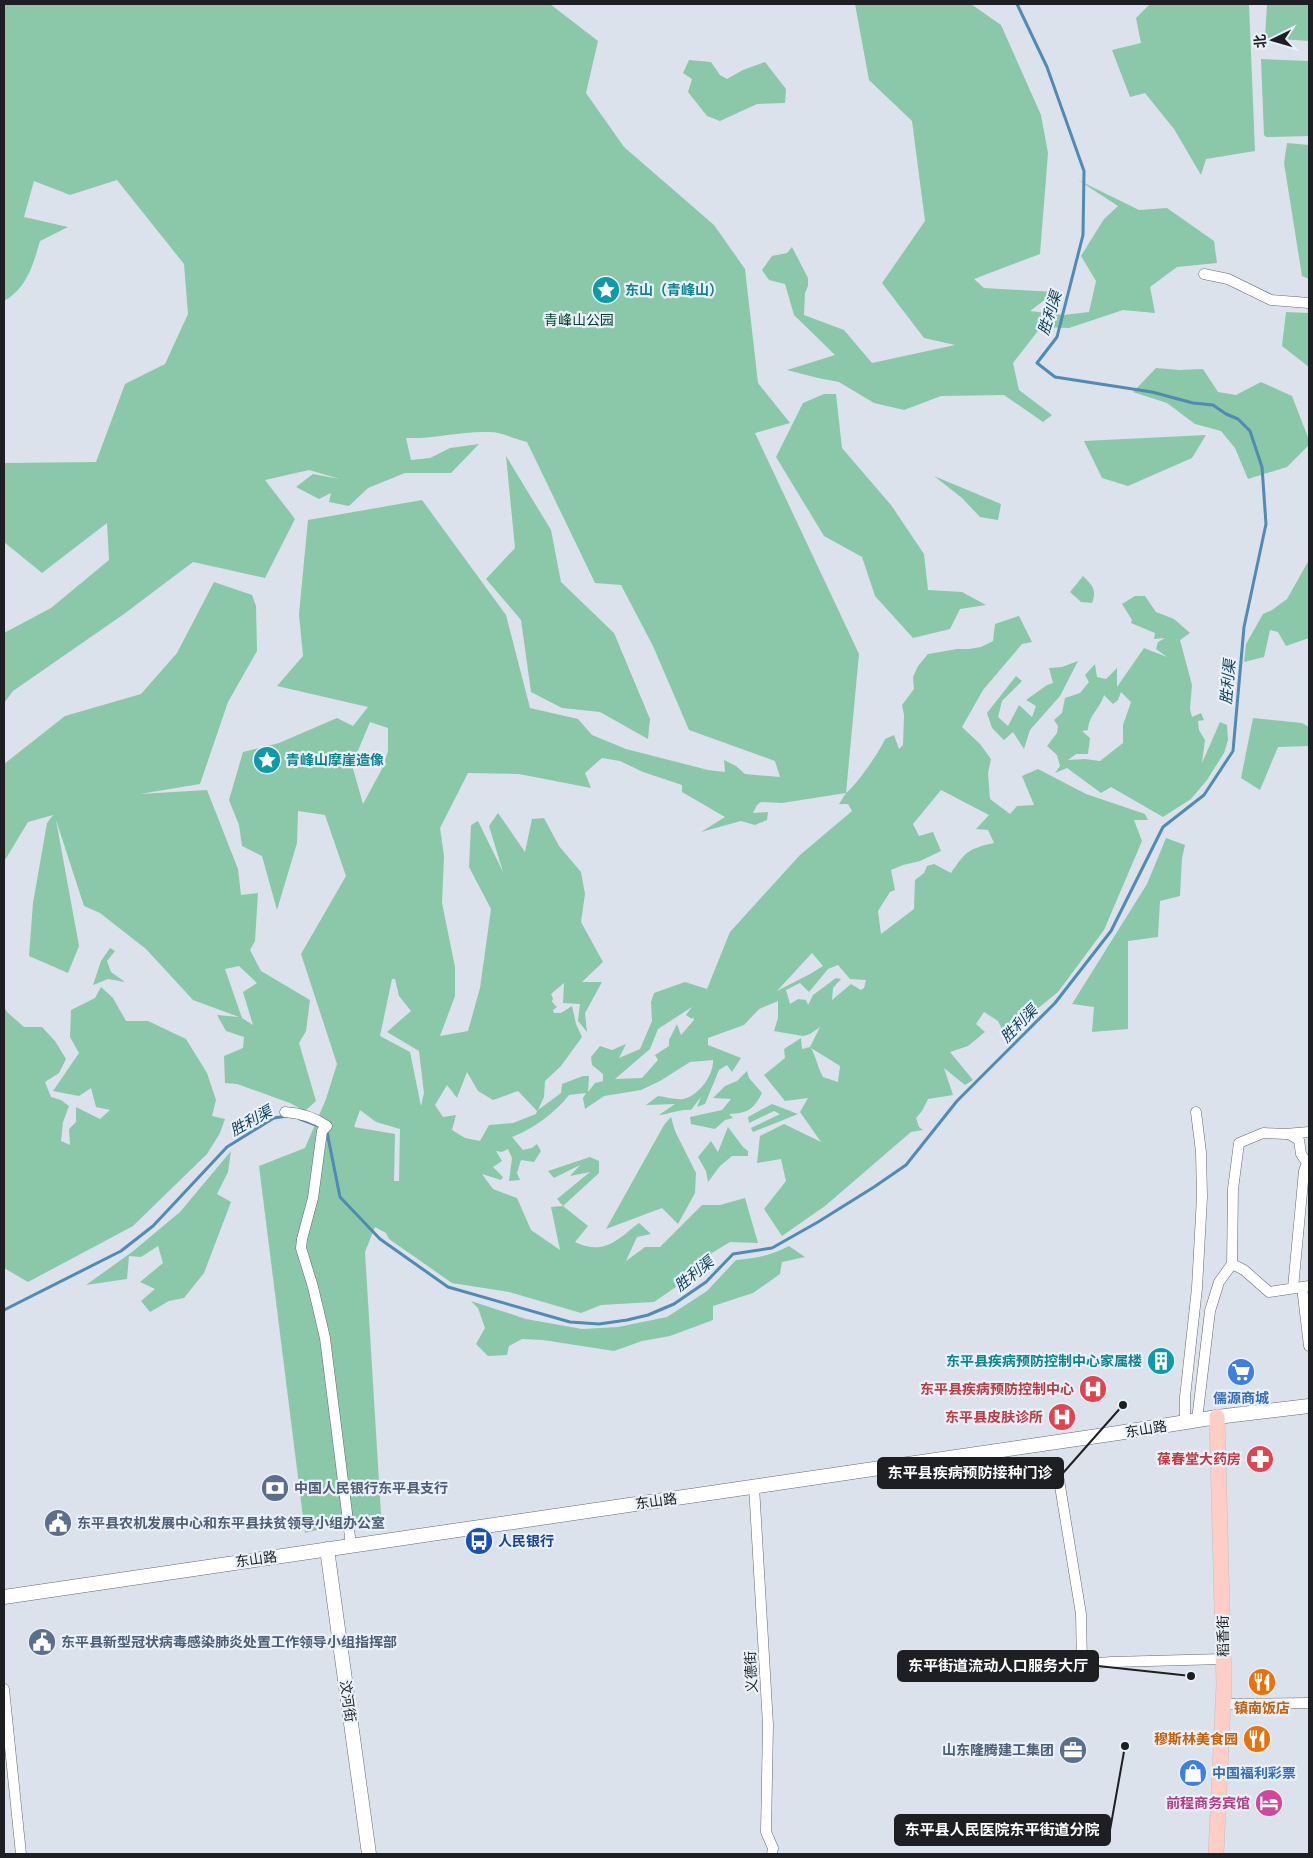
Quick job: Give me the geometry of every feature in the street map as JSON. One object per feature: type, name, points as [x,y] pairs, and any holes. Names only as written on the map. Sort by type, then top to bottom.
[{"type":"main road","name":"稻香街","points":[[1216,1854],[1223,1704],[1217,1417]]},
{"type":"street","points":[[1204,274],[1228,279],[1275,301],[1309,303]]},
{"type":"street","points":[[285,1112],[299,1113],[327,1126],[322,1131],[314,1198],[301,1248],[313,1287],[325,1338],[351,1545]]},
{"type":"street","points":[[1191,1422],[1185,1397],[1197,1288],[1202,1197],[1196,1112]]},
{"type":"street","points":[[1191,1422],[1210,1311],[1219,1282],[1232,1264],[1233,1189],[1239,1143],[1263,1133],[1289,1134],[1309,1132]]},
{"type":"street","points":[[1289,1134],[1299,1140],[1300,1154],[1307,1163],[1304,1171],[1302,1287],[1309,1346]]},
{"type":"street","points":[[1232,1264],[1244,1270],[1269,1292],[1302,1287]]},
{"type":"street","name":"东山路","points":[[4,1596],[1217,1417],[1309,1406]]},
{"type":"street","points":[[1059,1480],[1081,1614],[1082,1664]]},
{"type":"street","name":"义德街","points":[[754,1486],[768,1725],[766,1832],[773,1848],[772,1854]]},
{"type":"street","name":"汶河街","points":[[327,1549],[369,1854]]},
{"type":"street","points":[[950,1673],[1082,1664],[1223,1659]]},
{"type":"street","points":[[4,1689],[21,1854]]},
{"type":"street","points":[[1223,1704],[1309,1703]]},
{"type":"green space","name":"青峰山公园","points":[[4,4],[550,4],[598,41],[586,93],[624,147],[714,225],[745,269],[758,383],[790,423],[755,433],[859,654],[846,793],[867,768],[885,739],[894,735],[899,749],[903,745],[904,715],[902,705],[914,689],[913,677],[918,666],[928,654],[981,647],[993,641],[995,624],[1019,616],[1032,642],[1022,644],[983,690],[962,727],[980,744],[991,759],[988,773],[990,799],[1010,814],[1017,806],[1034,805],[1022,776],[1038,769],[1086,794],[1145,814],[1148,820],[1134,820],[1142,841],[1104,930],[1058,992],[1005,1035],[998,1021],[984,1012],[976,1024],[985,1032],[968,1046],[950,1052],[973,1080],[965,1085],[944,1068],[953,1095],[928,1099],[916,1118],[919,1127],[923,1130],[911,1132],[825,1206],[782,1236],[764,1209],[786,1181],[781,1159],[757,1163],[760,1136],[784,1124],[821,1142],[800,1112],[808,1098],[785,1101],[764,1075],[785,1058],[784,1049],[801,1038],[802,1049],[810,1047],[820,1027],[810,1034],[803,1036],[774,1031],[778,1018],[778,1001],[759,1009],[744,1025],[708,1038],[708,1045],[741,1058],[732,1072],[727,1065],[719,1070],[705,1104],[697,1107],[701,1097],[691,1110],[659,1115],[675,1104],[646,1105],[658,1096],[683,1099],[694,1094],[708,1078],[713,1066],[713,1060],[690,1062],[660,1081],[641,1090],[604,1096],[585,1109],[583,1098],[586,1093],[569,1095],[543,1120],[528,1130],[512,1137],[523,1150],[532,1148],[537,1144],[541,1151],[534,1162],[521,1160],[517,1173],[520,1180],[509,1181],[512,1158],[508,1149],[502,1152],[496,1151],[502,1161],[493,1167],[503,1177],[501,1180],[482,1174],[493,1189],[517,1198],[531,1230],[560,1250],[551,1207],[563,1206],[588,1226],[575,1242],[585,1246],[602,1247],[610,1244],[639,1223],[651,1234],[637,1237],[626,1261],[645,1247],[660,1247],[702,1205],[720,1205],[745,1198],[758,1243],[730,1242],[712,1253],[702,1269],[654,1302],[601,1305],[581,1313],[509,1292],[452,1283],[389,1239],[386,1233],[375,1227],[365,1252],[381,1514],[305,1533],[259,1166],[305,1148],[326,1099],[337,1064],[301,954],[346,876],[325,815],[298,811],[297,843],[277,910],[262,856],[242,846],[239,825],[229,800],[243,752],[279,743],[337,718],[353,726],[368,707],[277,686],[303,656],[299,614],[308,520],[422,500],[506,615],[530,708],[578,719],[592,735],[626,749],[708,770],[725,772],[724,760],[736,766],[745,774],[780,777],[775,761],[689,730],[653,646],[621,585],[595,583],[527,442],[494,432],[406,438],[411,460],[430,458],[450,448],[479,444],[451,473],[405,473],[368,488],[349,506],[329,502],[331,493],[319,499],[296,487],[313,474],[340,479],[309,470],[265,480],[295,519],[265,578],[193,562],[124,614],[13,691],[4,703],[4,633],[51,608],[109,560],[107,523],[42,573],[4,542],[4,463],[96,462],[125,384],[165,364],[188,314],[184,264],[117,180],[70,195],[34,181],[24,217],[68,227],[40,241],[32,267],[24,283],[12,296],[4,301]],"holes":[[[370,722],[388,728],[388,751],[383,767],[363,804],[352,765]],[[602,758],[620,761],[643,772],[682,785],[682,792],[725,817],[701,832],[741,821],[755,825],[767,820],[768,812],[753,813],[761,802],[782,803],[846,793],[839,804],[848,804],[852,811],[800,855],[730,932],[707,989],[685,982],[654,993],[651,1002],[652,1021],[640,1049],[619,1058],[626,1044],[612,1050],[600,1046],[591,1057],[592,1065],[603,1074],[603,1081],[595,1083],[588,1092],[589,1076],[583,1076],[562,1084],[561,1093],[538,1110],[544,1097],[545,1081],[561,1066],[582,1037],[576,1024],[572,1006],[561,1013],[554,1013],[553,1010],[557,1007],[552,1002],[551,994],[564,983],[563,1003],[580,1004],[578,1021],[587,1032],[585,1013],[602,982],[582,982],[603,962],[581,922],[585,894],[581,872],[559,846],[544,818],[532,819],[525,852],[498,813],[489,826],[503,872],[478,821],[471,825],[469,867],[491,909],[480,988],[468,1031],[440,1036],[455,996],[455,967],[442,903],[444,856],[440,828],[468,773],[519,774],[591,788],[585,773]],[[941,790],[989,815],[976,829],[988,830],[994,843],[968,852],[951,873],[934,864],[927,866],[924,873],[915,880],[914,909],[881,934],[878,911],[890,892],[895,890],[891,870],[920,861],[941,851],[933,832],[919,836],[913,824]],[[812,953],[823,966],[810,974],[777,991]],[[838,965],[850,979],[866,980],[864,988],[861,990],[851,984],[832,1000],[833,988],[841,979],[836,978],[813,995],[808,1005],[806,1000],[798,999],[790,1004],[786,990],[800,983],[809,992],[828,969]],[[392,979],[395,979],[399,996],[411,1011],[387,1032],[419,1051],[424,1093],[421,1106],[410,1052],[380,1036]],[[692,1007],[686,1015],[692,1019],[693,1017],[694,1020],[681,1035],[677,1024],[669,1040],[669,1046],[655,1055],[658,1060],[642,1078],[615,1079],[650,1049],[658,1029]],[[811,1048],[840,1066],[838,1082],[823,1077]],[[467,1072],[478,1091],[493,1100],[518,1091],[537,1111],[536,1114],[513,1123],[489,1125],[480,1141],[465,1138],[452,1130],[456,1115],[443,1117],[435,1105],[447,1085],[457,1098]],[[360,1110],[376,1122],[400,1129],[399,1181],[394,1181],[395,1134],[354,1127]]]},
{"type":"green space","points":[[855,4],[971,4],[1001,25],[1041,115],[1048,153],[1040,254],[974,279],[984,288],[1055,292],[1030,311],[1064,315],[1089,312],[1096,281],[1081,256],[1104,219],[1118,206],[1078,180],[1139,210],[1167,208],[1214,241],[1217,263],[1177,267],[1150,287],[1155,313],[1123,310],[1069,328],[1041,327],[1013,363],[1019,390],[1052,415],[1043,422],[1004,395],[941,396],[904,410],[874,403],[839,382],[787,370],[835,355],[794,315],[785,284],[769,280],[762,270],[772,256],[787,253],[792,247],[808,278],[804,315],[844,330],[872,363],[955,345],[924,338],[882,283],[925,221],[912,121],[869,80]]},
{"type":"green space","points":[[1150,4],[1249,4],[1255,151],[1206,159],[1201,175],[1174,129],[1145,93],[1130,97],[1112,50],[1141,43],[1136,18]]},
{"type":"green space","points":[[1267,4],[1309,4],[1309,41],[1265,38]]},
{"type":"green space","points":[[1261,59],[1309,61],[1309,136],[1266,137],[1264,135]]},
{"type":"green space","points":[[689,60],[711,62],[720,75],[727,79],[743,70],[765,62],[786,89],[785,103],[757,104],[720,121],[707,116],[688,92],[692,79],[683,73]]},
{"type":"green space","points":[[1287,143],[1309,145],[1309,279],[1302,276],[1284,163]]},
{"type":"green space","points":[[1286,312],[1309,313],[1309,367],[1282,346]]},
{"type":"green space","points":[[1156,368],[1179,370],[1203,369],[1218,392],[1236,395],[1261,382],[1292,396],[1309,440],[1309,445],[1287,467],[1248,479],[1235,448],[1221,431],[1195,424],[1167,403],[1133,392]]},
{"type":"green space","points":[[824,394],[836,394],[842,448],[891,505],[924,554],[928,590],[962,592],[986,605],[960,609],[950,629],[913,638],[875,596],[862,557],[824,536],[776,457],[803,403]]},
{"type":"green space","points":[[1206,435],[1192,458],[1128,486],[1102,478],[1084,441]]},
{"type":"green space","points":[[506,456],[551,530],[561,582],[614,633],[650,719],[648,739],[600,712],[562,708],[531,692],[521,620],[486,579],[515,548]]},
{"type":"green space","points":[[934,476],[1001,504],[998,520],[980,517],[962,498]]},
{"type":"green space","points":[[1309,560],[1309,638],[1286,646],[1278,632],[1270,630],[1264,657],[1244,662],[1246,644],[1263,614],[1287,599]]},
{"type":"green space","points":[[1083,576],[1094,591],[1092,603],[1081,602],[1070,592]]},
{"type":"green space","points":[[214,582],[252,595],[256,606],[257,651],[228,702],[200,784],[140,794],[207,790],[238,869],[241,895],[258,893],[255,941],[250,950],[261,971],[310,1000],[306,1031],[299,1043],[316,1101],[305,1111],[290,1103],[237,1084],[225,1083],[224,1056],[243,1048],[244,1037],[226,1031],[217,1015],[239,1017],[193,1000],[146,949],[100,913],[84,906],[56,820],[79,946],[68,973],[29,956],[33,903],[47,823],[53,815],[28,822],[5,860],[4,867],[4,764],[65,716],[141,694],[177,653]],"holes":[[[239,966],[257,983],[243,992],[253,1025],[242,1018],[225,969]]]},
{"type":"green space","points":[[1135,596],[1145,596],[1156,612],[1174,619],[1190,633],[1180,640],[1192,685],[1190,709],[1192,717],[1201,713],[1204,720],[1198,721],[1199,730],[1205,740],[1202,763],[1220,722],[1227,725],[1228,740],[1224,753],[1207,780],[1191,799],[1163,817],[1111,787],[1101,793],[1067,768],[1055,773],[1060,766],[1057,755],[1047,746],[1057,733],[1058,726],[1054,720],[1062,713],[1065,698],[1080,693],[1089,682],[1085,675],[1095,664],[1097,677],[1106,679],[1117,668],[1117,687],[1144,648],[1167,657],[1156,649],[1158,642],[1165,638],[1154,639],[1155,633],[1131,623],[1132,620],[1122,604]],"holes":[[[1121,692],[1131,702],[1123,725],[1123,743],[1100,761],[1085,759],[1068,760],[1076,754],[1088,754],[1090,738],[1082,731],[1088,730],[1090,720],[1104,695],[1113,704],[1118,700]]]},
{"type":"green space","points":[[1078,661],[1060,696],[1030,730],[1024,749],[1013,732],[1004,740],[992,728],[987,713],[1016,676],[1022,681],[1002,701],[998,717],[1008,726],[1019,705],[1032,717],[1036,706],[1026,700],[1047,685],[1053,683],[1049,668],[1062,667]]},
{"type":"green space","points":[[1253,718],[1302,723],[1309,727],[1309,746],[1278,747],[1260,790],[1241,778]]},
{"type":"green space","points":[[1166,838],[1185,845],[1182,858],[1180,896],[1160,901],[1158,937],[1128,941],[1128,1029],[1092,1032],[1094,1007],[1072,1004],[1147,884]]},
{"type":"green space","points":[[110,948],[115,951],[107,961],[111,972],[125,982],[108,979],[93,985],[101,961]]},
{"type":"green space","points":[[101,987],[113,998],[126,1021],[148,1021],[186,1039],[207,1073],[216,1100],[212,1116],[225,1119],[220,1133],[207,1154],[133,1226],[28,1282],[4,1268],[4,1006],[7,1012],[24,1027],[42,1027],[55,1041],[66,1059],[59,1073],[45,1082],[51,1097],[61,1100],[69,1106],[63,1122],[61,1141],[70,1145],[69,1129],[76,1122],[76,1107],[100,1119],[110,1110],[96,1107],[91,1088],[79,1096],[53,1091],[79,1053],[70,1037],[71,1010],[95,998]]},
{"type":"green space","points":[[747,1071],[749,1078],[762,1093],[753,1107],[741,1113],[729,1114],[733,1118],[725,1120],[715,1129],[691,1124],[690,1117],[722,1110],[731,1099],[713,1098],[725,1086],[737,1081]]},
{"type":"green space","points":[[772,1104],[798,1114],[753,1132],[751,1128],[780,1114],[774,1111],[749,1123],[748,1117]]},
{"type":"green space","points":[[671,1117],[675,1131],[696,1173],[695,1193],[678,1224],[662,1208],[606,1229],[664,1125]]},
{"type":"green space","points":[[728,1127],[748,1151],[748,1156],[732,1156],[720,1166],[708,1182],[706,1171],[698,1157],[711,1141],[718,1152]]},
{"type":"green space","points":[[231,1151],[228,1172],[217,1194],[231,1202],[204,1273],[184,1298],[169,1301],[150,1312],[141,1301],[155,1289],[140,1282],[163,1263],[158,1246],[141,1257],[129,1256],[127,1279],[86,1285],[132,1252],[180,1212]]},
{"type":"green space","points":[[590,1157],[599,1161],[599,1173],[563,1206],[557,1199],[590,1172],[570,1176],[580,1165],[554,1178],[548,1171]]},
{"type":"green space","points":[[789,1246],[805,1257],[782,1262],[780,1274],[753,1293],[713,1306],[713,1320],[670,1336],[642,1341],[614,1351],[543,1340],[522,1339],[509,1346],[507,1355],[488,1356],[476,1344],[485,1328],[478,1308],[471,1301],[526,1319],[582,1329],[618,1327],[667,1317],[707,1291],[736,1260],[763,1256]]},
{"type":"waterway","name":"胜利渠","points":[[325,1130],[327,1132],[340,1197],[380,1239],[448,1287],[570,1322],[599,1324],[648,1315],[674,1304],[706,1282],[733,1254],[772,1248],[818,1222],[906,1165],[957,1101],[1055,1003],[1111,931],[1163,827],[1204,795],[1233,751],[1244,627],[1266,524],[1262,467],[1250,431],[1238,419],[1226,414],[1213,405],[1193,403],[1152,392],[1055,377],[1037,363],[1057,337],[1083,235],[1084,171],[1047,67],[1017,4]]},
{"type":"waterway","name":"胜利渠","points":[[4,1310],[121,1251],[153,1226],[227,1147],[274,1118],[287,1116]]},
{"type":"waterway","name":"胜利渠","points":[[300,1119],[316,1125]]},
{"type":"place","name":"东山（青峰山）","points":[[606,290]]},
{"type":"place","name":"青峰山摩崖造像","points":[[267,760]]},
{"type":"place","name":"东平县疾病预防控制中心家属楼","points":[[1161,1361]]},
{"type":"place","name":"儒源商城","points":[[1241,1372]]},
{"type":"place","name":"东平县疾病预防控制中心","points":[[1093,1389]]},
{"type":"place","name":"东平县疾病预防接种门诊","points":[[1123,1405]]},
{"type":"place","name":"东平县皮肤诊所","points":[[1062,1417]]},
{"type":"place","name":"葆春堂大药房","points":[[1260,1459]]},
{"type":"place","name":"中国人民银行东平县支行","points":[[275,1488]]},
{"type":"place","name":"东平县农机发展中心和东平县扶贫领导小组办公室","points":[[58,1523]]},
{"type":"place","name":"人民银行","points":[[479,1541]]},
{"type":"place","name":"东平县新型冠状病毒感染肺炎处置工作领导小组指挥部","points":[[42,1642]]},
{"type":"place","name":"东平街道流动人口服务大厅","points":[[1191,1676]]},
{"type":"place","name":"镇南饭店","points":[[1262,1682]]},
{"type":"place","name":"穆斯林美食园","points":[[1257,1739]]},
{"type":"place","name":"东平县人民医院东平街道分院","points":[[1125,1746]]},
{"type":"place","name":"山东隆腾建工集团","points":[[1073,1750]]},
{"type":"place","name":"中国福利彩票","points":[[1193,1773]]},
{"type":"place","name":"前程商务宾馆","points":[[1269,1803]]}]
